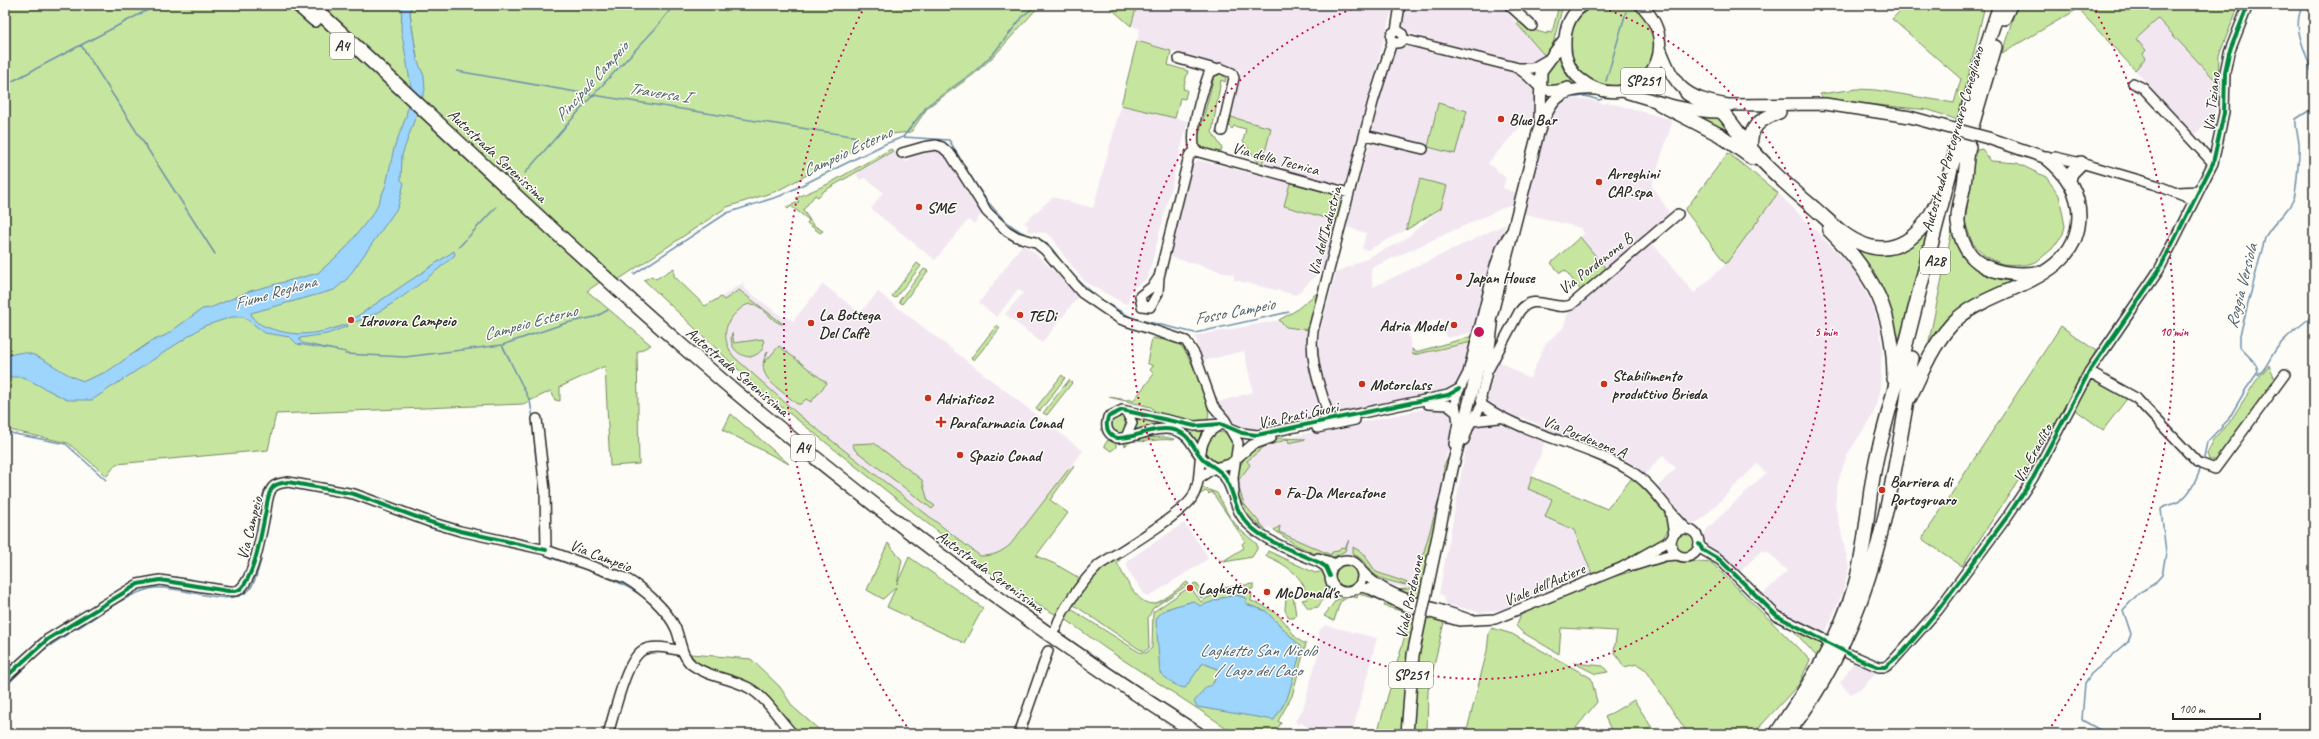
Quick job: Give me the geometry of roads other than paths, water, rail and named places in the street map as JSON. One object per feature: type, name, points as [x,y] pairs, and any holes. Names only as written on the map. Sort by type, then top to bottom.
[{"type":"highway","name":"Autostrada Serenissima","points":[[298,5],[389,83],[647,315],[811,455],[882,511],[1005,603],[1198,734]]},
{"type":"highway","name":"Autostrada Serenissima","points":[[311,5],[389,83]]},
{"type":"highway","points":[[1986,47],[1994,5]]},
{"type":"highway","points":[[2002,11],[2009,5]]},
{"type":"highway","name":"Autostrada Portogruaro-Conegliano","points":[[1787,734],[1821,686],[1834,664],[1865,591],[1883,524],[1906,404],[1910,366],[1986,47],[2002,11]]},
{"type":"highway","name":"Autostrada Portogruaro-Conegliano","points":[[1789,715],[1808,689],[1822,663],[1844,618],[1855,586],[1861,557],[1869,489],[1894,396],[1924,267],[2002,11]]},
{"type":"highway","points":[[1687,94],[1695,100],[1723,113],[1751,150],[1795,192],[1845,234],[1859,243],[1874,248],[1894,247],[1911,239],[1929,218],[1970,119]]},
{"type":"highway","points":[[1660,104],[1690,118],[1741,149],[1828,229],[1850,254],[1869,279],[1888,319],[1893,353],[1894,396]]},
{"type":"highway","points":[[1751,150],[1750,141],[1756,124],[1763,118],[1779,112]]},
{"type":"highway","points":[[1970,119],[1958,212],[1958,223],[1964,243],[1976,258],[1996,272],[2018,275],[2044,272]]},
{"type":"highway","name":"Autostrada Serenissima","points":[[436,126],[671,348],[806,461],[995,606],[1183,734]]},
{"type":"highway","points":[[1906,404],[1937,342],[1949,326],[1975,306],[2023,284],[2044,272],[2067,252],[2074,239],[2079,223],[2077,196],[2069,180],[2047,158]]},
{"type":"highway","points":[[2069,180],[2071,173],[2081,163]]},
{"type":"highway","points":[[1769,734],[1789,715]]},
{"type":"highway","points":[[1776,734],[1789,715]]},
{"type":"main road","name":"SP251","points":[[1583,5],[1574,9],[1567,26],[1564,40],[1565,53],[1569,66],[1577,76],[1591,87],[1609,92],[1622,91],[1636,86],[1650,74],[1659,58],[1660,36],[1656,24],[1641,5]]},
{"type":"main road","name":"Viale Pordenone","points":[[1407,734],[1413,655],[1451,474],[1538,133],[1541,111],[1539,87],[1541,71],[1564,40]]},
{"type":"main road","points":[[1660,48],[1671,74],[1687,94],[1728,105],[1801,103],[1910,117],[2027,149],[2047,158]]},
{"type":"main road","name":"Viale Pordenone","points":[[1538,133],[1550,104],[1556,97],[1577,89],[1591,87]]},
{"type":"main road","points":[[1622,91],[1660,104],[1686,110],[1723,113],[1779,112],[1847,108]]},
{"type":"street","points":[[1400,5],[1396,31],[1390,36],[1392,42],[1399,44],[1403,39]]},
{"type":"street","points":[[1510,5],[1532,26]]},
{"type":"street","name":"Via Tiziano","points":[[2194,200],[2213,163],[2224,113],[2225,72],[2229,53],[2248,5]]},
{"type":"street","points":[[1396,31],[1401,33],[1403,39]]},
{"type":"street","points":[[1403,39],[1515,68],[1533,68],[1548,60]]},
{"type":"street","name":"Via dell'Industria","points":[[1326,420],[1328,414],[1311,348],[1313,330],[1389,47],[1392,42]]},
{"type":"street","points":[[1179,59],[1215,69]]},
{"type":"street","points":[[1515,68],[1529,76],[1539,87],[1551,92],[1591,87]]},
{"type":"street","points":[[1159,277],[1189,156],[1195,151],[1192,143],[1193,132],[1205,84],[1209,73],[1215,69]]},
{"type":"street","name":"Via della Tecnica","points":[[1215,69],[1226,69],[1232,73],[1234,78],[1222,131]]},
{"type":"street","points":[[2133,83],[2143,88],[2213,163]]},
{"type":"street","points":[[1365,135],[1423,149]]},
{"type":"street","points":[[902,153],[936,145],[942,147],[957,164],[987,212],[1007,231],[1017,237],[1035,242],[1045,250],[1082,293],[1120,319],[1186,341],[1195,355],[1213,406],[1238,442],[1238,455],[1232,485],[1238,502],[1246,515],[1255,524],[1271,535],[1317,557],[1336,564]]},
{"type":"street","name":"Via della Tecnica","points":[[1195,151],[1349,193]]},
{"type":"street","points":[[2047,158],[2062,158],[2081,163],[2178,192],[2194,200]]},
{"type":"street","points":[[2178,192],[2199,191]]},
{"type":"street","name":"Via Eraclito","points":[[1849,654],[1879,667],[1885,668],[1903,652],[1974,563],[2033,478],[2089,372],[2159,270],[2194,200]]},
{"type":"street","name":"Via Pordenone B","points":[[1510,328],[1519,312],[1528,303],[1536,301],[1559,306],[1572,305],[1678,214]]},
{"type":"street","name":"Viale Pordenone","points":[[1451,474],[1451,458],[1458,422],[1455,402],[1459,389],[1468,373],[1494,269],[1502,246],[1513,229]]},
{"type":"street","points":[[1451,474],[1472,421],[1482,406],[1481,397],[1488,372],[1494,301]]},
{"type":"street","points":[[1493,327],[1499,331],[1510,328]]},
{"type":"street","points":[[1488,372],[1510,328]]},
{"type":"street","points":[[2089,372],[2136,398],[2202,464],[2215,468],[2285,374]]},
{"type":"street","name":"Via Prati Guori","points":[[1126,411],[1195,426],[1226,426],[1242,433],[1257,435],[1448,395],[1459,389]]},
{"type":"street","name":"Via Prati Guori","points":[[1237,459],[1252,445],[1282,435],[1431,404],[1447,405],[1456,412]]},
{"type":"street","points":[[1212,425],[1213,406]]},
{"type":"street","points":[[1311,424],[1323,415],[1326,406]]},
{"type":"street","points":[[1482,406],[1499,418]]},
{"type":"street","points":[[1126,437],[1132,423],[1126,411],[1122,410],[1113,413],[1108,417],[1106,423],[1112,436],[1117,438],[1126,437],[1161,429],[1180,432],[1191,441],[1201,458],[1225,477],[1237,511],[1252,528],[1269,539],[1326,567],[1331,582],[1337,589],[1346,592],[1356,589],[1362,580],[1361,570],[1350,561],[1342,560],[1336,564],[1330,576]]},
{"type":"street","points":[[1472,421],[1499,418]]},
{"type":"street","name":"Via Pordenone A","points":[[1499,418],[1603,457],[1630,471],[1650,487],[1687,529]]},
{"type":"street","name":"Via Campeio","points":[[537,420],[545,490],[546,550]]},
{"type":"street","points":[[1282,435],[1320,424],[1326,420]]},
{"type":"street","points":[[1056,628],[1058,621],[1090,574],[1099,565],[1188,502],[1199,478],[1202,443],[1206,435],[1226,426]]},
{"type":"street","points":[[1199,478],[1214,468],[1227,466],[1237,459]]},
{"type":"street","name":"Via Campeio","points":[[5,678],[48,639],[138,584],[160,580],[228,591],[237,591],[247,581],[261,535],[269,494],[272,488],[279,484],[288,482],[354,494],[460,531],[546,550],[624,578],[634,584],[668,616],[676,630],[682,651],[687,660],[699,669],[730,679],[750,689],[761,698],[792,734]]},
{"type":"street","points":[[1670,510],[1672,548],[1677,555],[1685,558],[1693,555],[1711,555]]},
{"type":"street","points":[[1672,538],[1679,530],[1687,529],[1697,535],[1703,550],[1720,560],[1777,616],[1826,640]]},
{"type":"street","name":"Viale dell'Autiere","points":[[1622,568],[1672,538]]},
{"type":"street","points":[[1693,555],[1700,544]]},
{"type":"street","name":"Viale dell'Autiere","points":[[1356,589],[1361,587],[1370,589],[1405,606],[1459,621],[1476,622],[1496,619],[1509,615],[1622,568],[1665,556],[1677,555]]},
{"type":"street","name":"Viale dell'Autiere","points":[[1361,570],[1368,578],[1383,589],[1476,622]]},
{"type":"street","points":[[608,734],[629,668],[637,654],[644,649],[657,647],[682,651]]},
{"type":"street","points":[[1019,734],[1048,651]]},
{"type":"water","name":"Fiume Reghena","points":[[402,5],[411,5],[410,14],[417,59],[424,76],[425,90],[402,155],[401,180],[404,183],[398,207],[347,279],[334,290],[251,313],[255,321],[260,324],[289,333],[308,334],[347,324],[348,326],[327,334],[300,338],[302,343],[346,352],[297,344],[290,337],[265,333],[244,317],[232,317],[204,326],[92,400],[67,400],[23,377],[5,377],[5,356],[25,353],[41,358],[68,375],[84,381],[108,371],[150,342],[166,335],[202,309],[210,308],[250,291],[318,273],[345,249],[375,211],[386,185],[394,148],[406,117],[411,87],[401,29]]},
{"type":"water","points":[[454,251],[455,255],[408,293],[381,310],[355,322],[353,319]]},
{"type":"water","name":"Laghetto San Nicolò / Lago del Caco","points":[[1236,595],[1246,598],[1246,604],[1266,611],[1302,648],[1287,699],[1274,720],[1197,707],[1194,702],[1206,687],[1212,685],[1220,670],[1203,663],[1185,688],[1176,686],[1160,673],[1156,620],[1159,615],[1167,609],[1193,601],[1200,606],[1222,598]]},
{"type":"waterway","points":[[5,85],[157,5]]},
{"type":"waterway","name":"Pincipale Campeio","points":[[525,173],[593,95],[655,29],[674,5]]},
{"type":"waterway","name":"Campeio Esterno","points":[[634,274],[727,213],[780,196],[885,144],[903,137],[928,105],[974,72],[993,54],[1024,15],[1037,5]]},
{"type":"waterway","name":"Roggia Versiola","points":[[2303,5],[2299,15],[2299,34],[2314,82]]},
{"type":"waterway","points":[[1606,81],[1626,12]]},
{"type":"waterway","points":[[81,45],[215,254]]},
{"type":"waterway","name":"Traversa I","points":[[457,71],[593,95],[858,137]]},
{"type":"waterway","points":[[1569,98],[1585,96],[1599,100],[1602,99]]},
{"type":"waterway","name":"Roggia Versiola","points":[[2203,462],[2207,442],[2228,420],[2258,372],[2256,365],[2240,347],[2240,335],[2265,238],[2271,228],[2288,209],[2294,198],[2297,180],[2299,147],[2296,119],[2310,110],[2314,102]]},
{"type":"waterway","name":"Fosso Campeio","points":[[903,137],[949,140],[983,195],[993,208],[1016,229],[1030,236]]},
{"type":"waterway","name":"Pincipale Campeio","points":[[459,247],[496,207]]},
{"type":"waterway","name":"Fosso Campeio","points":[[1035,238],[1048,244],[1062,263]]},
{"type":"waterway","name":"Fosso Campeio","points":[[1072,275],[1101,300],[1132,318],[1195,333],[1289,312]]},
{"type":"waterway","name":"Campeio Esterno","points":[[345,354],[405,357],[502,345],[566,323],[595,317],[608,310]]},
{"type":"waterway","points":[[2258,375],[2261,373],[2285,339],[2314,315]]},
{"type":"waterway","points":[[502,345],[530,401],[533,418]]},
{"type":"waterway","points":[[5,432],[66,444],[106,480]]},
{"type":"waterway","points":[[534,436],[536,460]]},
{"type":"waterway","name":"Roggia Versiola","points":[[2107,734],[2082,720],[2085,683],[2091,674],[2128,642],[2131,634],[2123,610],[2139,593],[2154,584],[2162,575],[2166,553],[2161,509],[2165,506],[2178,502],[2186,495],[2195,482],[2201,467]]},
{"type":"waterway","points":[[549,557],[599,574],[645,598],[668,624],[676,644]]},
{"type":"waterway","points":[[76,629],[124,599],[144,590],[154,588],[177,589],[203,595],[229,598],[240,595],[249,590],[251,587],[255,580],[261,560]]},
{"type":"waterway","points":[[43,650],[69,633]]},
{"type":"waterway","points":[[5,687],[37,655]]},
{"type":"place","name":"Blue Bar","points":[[1501,119]]},
{"type":"place","name":"Arreghini CAP.spa","points":[[1599,182]]},
{"type":"place","name":"SME","points":[[919,207]]},
{"type":"place","name":"Japan House","points":[[1459,277]]},
{"type":"place","name":"TEDi","points":[[1020,315]]},
{"type":"place","name":"Idrovora Campeio","points":[[351,320]]},
{"type":"place","name":"La Bottega Del Caffè","points":[[811,323]]},
{"type":"place","name":"Adria Model","points":[[1454,325]]},
{"type":"place","name":"Motorclass","points":[[1362,384]]},
{"type":"place","name":"Stabilimento produttivo Brieda","points":[[1604,384]]},
{"type":"place","name":"Adriatico2","points":[[928,398]]},
{"type":"place","name":"Parafarmacia Conad","points":[[941,422]]},
{"type":"place","name":"Spazio Conad","points":[[960,455]]},
{"type":"place","name":"Barriera di Portogruaro","points":[[1882,490]]},
{"type":"place","name":"Fa-Da Mercatone","points":[[1278,492]]},
{"type":"place","name":"Laghetto","points":[[1190,588]]},
{"type":"place","name":"McDonald's","points":[[1267,592]]}]
